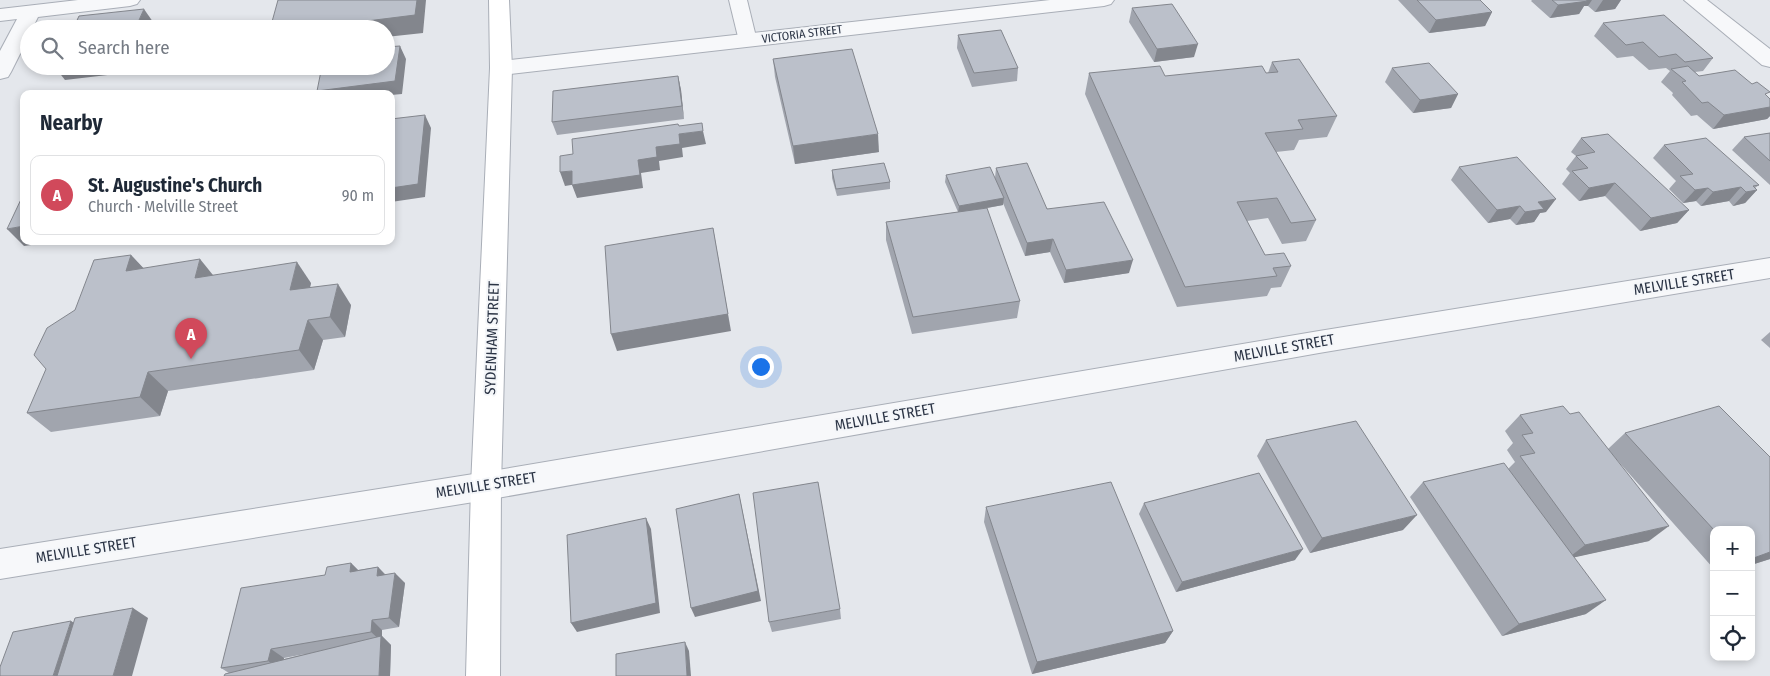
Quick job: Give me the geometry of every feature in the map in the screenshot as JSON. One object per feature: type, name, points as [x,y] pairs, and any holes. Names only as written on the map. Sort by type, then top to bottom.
[{"type":"main road","name":"SYDENHAM STREET","points":[[483,676],[486,486],[501,68],[500,0]]},
{"type":"street","points":[[0,15],[130,0]]},
{"type":"street","name":"VICTORIA STREET","points":[[501,68],[1104,0]]},
{"type":"street","points":[[1694,0],[1770,60]]},
{"type":"street","points":[[27,20],[32,11]]},
{"type":"street","points":[[0,72],[20,34]]},
{"type":"street","name":"MELVILLE STREET","points":[[0,564],[486,486],[1319,342],[1770,268]]},
{"type":"lane","points":[[738,0],[748,40]]},
{"type":"building","points":[[278,0],[417,0],[415,15],[375,20],[272,20]]},
{"type":"building","points":[[1417,0],[1480,0],[1492,12],[1436,20]]},
{"type":"building","points":[[1552,0],[1586,0],[1588,1],[1558,5]]},
{"type":"building","points":[[1172,4],[1198,44],[1157,49],[1132,8]]},
{"type":"building","points":[[144,9],[139,20],[77,20],[79,16]]},
{"type":"building","points":[[1664,15],[1713,58],[1685,62],[1676,54],[1659,57],[1643,42],[1626,45],[1603,23]]},
{"type":"building","points":[[1001,30],[1018,68],[974,73],[958,35]]},
{"type":"building","points":[[395,46],[400,46],[395,81],[317,90],[320,75],[395,75]]},
{"type":"building","points":[[852,49],[878,134],[793,146],[773,59]]},
{"type":"building","points":[[1299,59],[1337,116],[1298,120],[1303,129],[1265,133],[1316,220],[1291,223],[1277,198],[1237,202],[1265,255],[1284,253],[1291,266],[1273,268],[1277,276],[1185,287],[1089,73],[1160,66],[1165,76],[1262,66],[1266,73],[1278,72],[1272,62]]},
{"type":"building","points":[[1429,63],[1458,94],[1420,100],[1392,68]]},
{"type":"building","points":[[1688,66],[1699,76],[1735,70],[1752,84],[1757,82],[1770,92],[1765,94],[1770,99],[1770,107],[1724,115],[1708,102],[1702,103],[1682,82],[1686,81],[1671,69]]},
{"type":"building","points":[[678,76],[682,106],[552,122],[553,91]]},
{"type":"building","points":[[425,115],[418,184],[395,187],[395,119]]},
{"type":"building","points":[[702,123],[703,131],[679,134],[680,144],[656,147],[657,157],[638,160],[640,175],[572,185],[572,171],[560,172],[560,156],[573,154],[572,139],[678,124],[679,126]]},
{"type":"building","points":[[1770,133],[1770,161],[1744,137]]},
{"type":"building","points":[[1608,134],[1689,210],[1651,218],[1615,183],[1589,188],[1572,171],[1588,168],[1576,156],[1595,152],[1581,138]]},
{"type":"building","points":[[1706,138],[1759,185],[1753,186],[1757,190],[1746,192],[1741,187],[1713,192],[1708,188],[1695,190],[1680,176],[1693,174],[1664,145]]},
{"type":"building","points":[[1517,157],[1556,199],[1538,202],[1544,209],[1525,212],[1520,206],[1497,210],[1459,167]]},
{"type":"building","points":[[884,163],[890,182],[836,189],[832,170]]},
{"type":"building","points":[[1027,163],[1047,209],[1104,202],[1133,260],[1066,270],[1053,239],[1027,243],[996,168]]},
{"type":"building","points":[[990,167],[1004,198],[959,206],[946,175]]},
{"type":"building","points":[[20,201],[20,227],[7,229]]},
{"type":"building","points":[[987,208],[1020,301],[913,317],[886,222]]},
{"type":"building","points":[[713,228],[728,314],[611,334],[605,246]]},
{"type":"building","points":[[131,255],[126,271],[200,259],[195,278],[297,262],[290,290],[338,284],[330,317],[308,320],[299,350],[148,372],[140,397],[27,413],[46,369],[34,355],[47,328],[75,310],[94,260]]},
{"type":"building","points":[[1563,406],[1570,414],[1579,412],[1669,526],[1585,545],[1520,456],[1535,453],[1522,435],[1533,433],[1520,415]]},
{"type":"building","points":[[1719,406],[1770,457],[1770,552],[1755,558],[1755,526],[1710,526],[1625,433]]},
{"type":"building","points":[[1356,421],[1417,515],[1322,538],[1266,440]]},
{"type":"building","points":[[1504,463],[1606,600],[1519,624],[1423,482]]},
{"type":"building","points":[[1259,473],[1303,549],[1182,582],[1144,503]]},
{"type":"building","points":[[818,482],[840,609],[769,622],[753,493]]},
{"type":"building","points":[[1111,482],[1173,631],[1037,662],[986,507]]},
{"type":"building","points":[[739,494],[758,591],[691,608],[676,509]]},
{"type":"building","points":[[646,518],[656,603],[571,623],[567,535]]},
{"type":"building","points":[[351,563],[350,572],[378,567],[377,576],[395,573],[389,618],[372,620],[371,632],[271,649],[268,661],[221,668],[241,588],[325,575],[327,567]]},
{"type":"building","points":[[133,608],[113,676],[57,676],[75,618]]},
{"type":"building","points":[[71,621],[53,676],[0,676],[0,667],[13,632]]},
{"type":"building","points":[[381,636],[379,676],[224,676],[225,674]]},
{"type":"building","points":[[685,642],[687,676],[616,676],[616,654]]},
{"type":"place","name":"St. Augustine's Church","points":[[191,359]]}]
